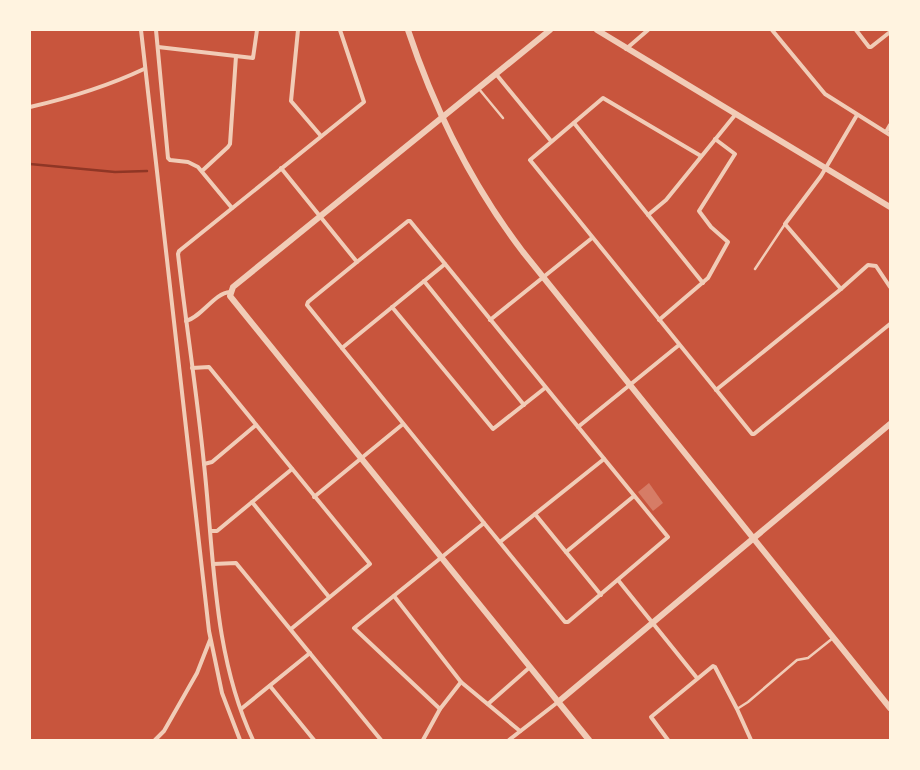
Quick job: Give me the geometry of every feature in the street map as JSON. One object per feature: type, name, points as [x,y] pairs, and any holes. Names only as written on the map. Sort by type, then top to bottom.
[{"type":"street","points":[[141,30],[144,69],[210,640],[222,693],[240,740]]},
{"type":"street","points":[[156,30],[168,158],[170,160],[194,164],[202,170],[232,208]]},
{"type":"street","points":[[158,47],[254,57],[257,30]]},
{"type":"street","points":[[298,30],[291,101],[320,136]]},
{"type":"street","points":[[253,740],[241,709],[223,646],[204,464],[178,254],[179,251],[364,102],[340,30]]},
{"type":"street","points":[[408,30],[441,118],[485,200],[507,232],[890,708]]},
{"type":"street","points":[[186,321],[192,320],[222,295],[230,292],[233,287],[550,30]]},
{"type":"street","points":[[597,30],[626,49],[890,207]]},
{"type":"street","points":[[626,49],[648,30]]},
{"type":"street","points":[[772,30],[825,94],[888,134],[890,126]]},
{"type":"street","points":[[856,30],[869,47],[890,32]]},
{"type":"street","points":[[202,170],[230,144],[236,56]]},
{"type":"street","points":[[30,107],[61,100],[125,78],[144,69]]},
{"type":"street","points":[[496,74],[552,141]]},
{"type":"street","points":[[701,156],[605,98],[530,160],[752,434],[754,434],[890,324]]},
{"type":"street","points":[[648,215],[666,200],[735,114]]},
{"type":"street","points":[[841,289],[785,224],[825,168],[857,115]]},
{"type":"street","points":[[574,123],[704,282]]},
{"type":"street","points":[[659,320],[704,282],[728,242],[712,227],[699,211],[735,154],[715,139]]},
{"type":"street","points":[[281,168],[357,262]]},
{"type":"street","points":[[408,221],[410,221],[668,537],[568,622],[566,622],[484,523],[308,305],[308,302],[357,262],[408,221]]},
{"type":"street","points":[[490,320],[592,238]]},
{"type":"street","points":[[342,348],[445,264]]},
{"type":"street","points":[[716,390],[841,289],[868,265],[876,266],[890,287]]},
{"type":"street","points":[[424,281],[524,405]]},
{"type":"street","points":[[230,292],[232,299],[589,740]]},
{"type":"street","points":[[392,307],[492,429],[545,388]]},
{"type":"street","points":[[578,427],[680,345]]},
{"type":"street","points":[[192,368],[209,367],[370,564],[291,629]]},
{"type":"street","points":[[314,496],[403,424]]},
{"type":"street","points":[[509,740],[558,702],[890,424]]},
{"type":"street","points":[[204,464],[212,462],[256,425]]},
{"type":"street","points":[[500,542],[604,459]]},
{"type":"street","points":[[211,531],[217,531],[292,469]]},
{"type":"street","points":[[566,552],[634,496]]},
{"type":"street","points":[[252,502],[329,597]]},
{"type":"street","points":[[535,514],[601,595]]},
{"type":"street","points":[[440,709],[354,628],[484,523]]},
{"type":"street","points":[[214,564],[236,563],[381,740]]},
{"type":"street","points":[[618,580],[697,678]]},
{"type":"street","points":[[394,596],[461,682],[520,731]]},
{"type":"street","points":[[155,740],[164,731],[198,673],[210,640]]},
{"type":"street","points":[[241,709],[310,653]]},
{"type":"street","points":[[668,740],[651,717],[712,666],[715,666],[738,709],[751,740]]},
{"type":"street","points":[[488,704],[530,667]]},
{"type":"street","points":[[423,740],[440,709],[461,682]]},
{"type":"street","points":[[270,686],[314,740]]},
{"type":"lane","points":[[478,88],[503,118]]},
{"type":"lane","points":[[755,269],[785,224]]},
{"type":"lane","points":[[738,709],[797,660],[808,658],[833,637]]},
{"type":"building","points":[[649,483],[663,503],[653,511],[638,492]]},
{"type":"waterway","points":[[30,164],[115,172],[147,171]]}]
